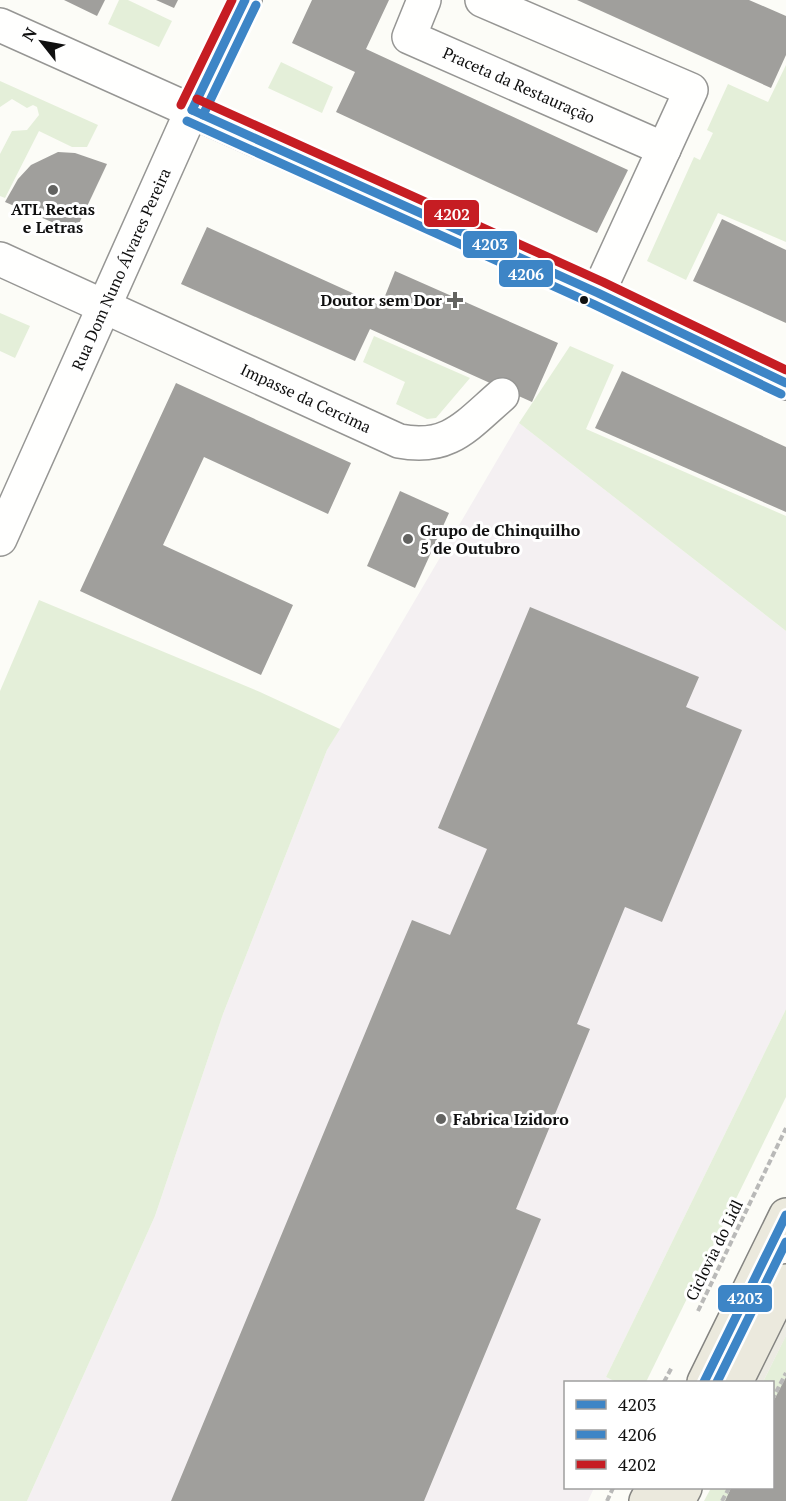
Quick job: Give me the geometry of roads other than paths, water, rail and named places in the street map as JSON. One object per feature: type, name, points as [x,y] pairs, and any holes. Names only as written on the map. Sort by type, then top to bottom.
[{"type":"main road","points":[[705,1381],[786,1215]]},
{"type":"main road","points":[[737,1381],[786,1281]]},
{"type":"street","name":"Rua Dom Nuno Álvares Pereira","points":[[0,539],[104,304],[245,0]]},
{"type":"street","name":"Praceta da Restauração","points":[[424,0],[409,37],[664,149]]},
{"type":"street","points":[[482,0],[691,90],[598,293]]},
{"type":"street","points":[[0,25],[598,293],[786,383]]},
{"type":"street","name":"Impasse da Cercima","points":[[0,259],[104,304],[399,441],[417,445],[436,443],[456,435],[502,395]]},
{"type":"place","name":"ATL Rectas e Letras","points":[[53,190]]},
{"type":"place","name":"Doutor sem Dor","points":[[455,300]]},
{"type":"place","name":"Grupo de Chinquilho 5 de Outubro","points":[[408,539]]},
{"type":"place","name":"Fabrica Izidoro","points":[[441,1119]]}]
